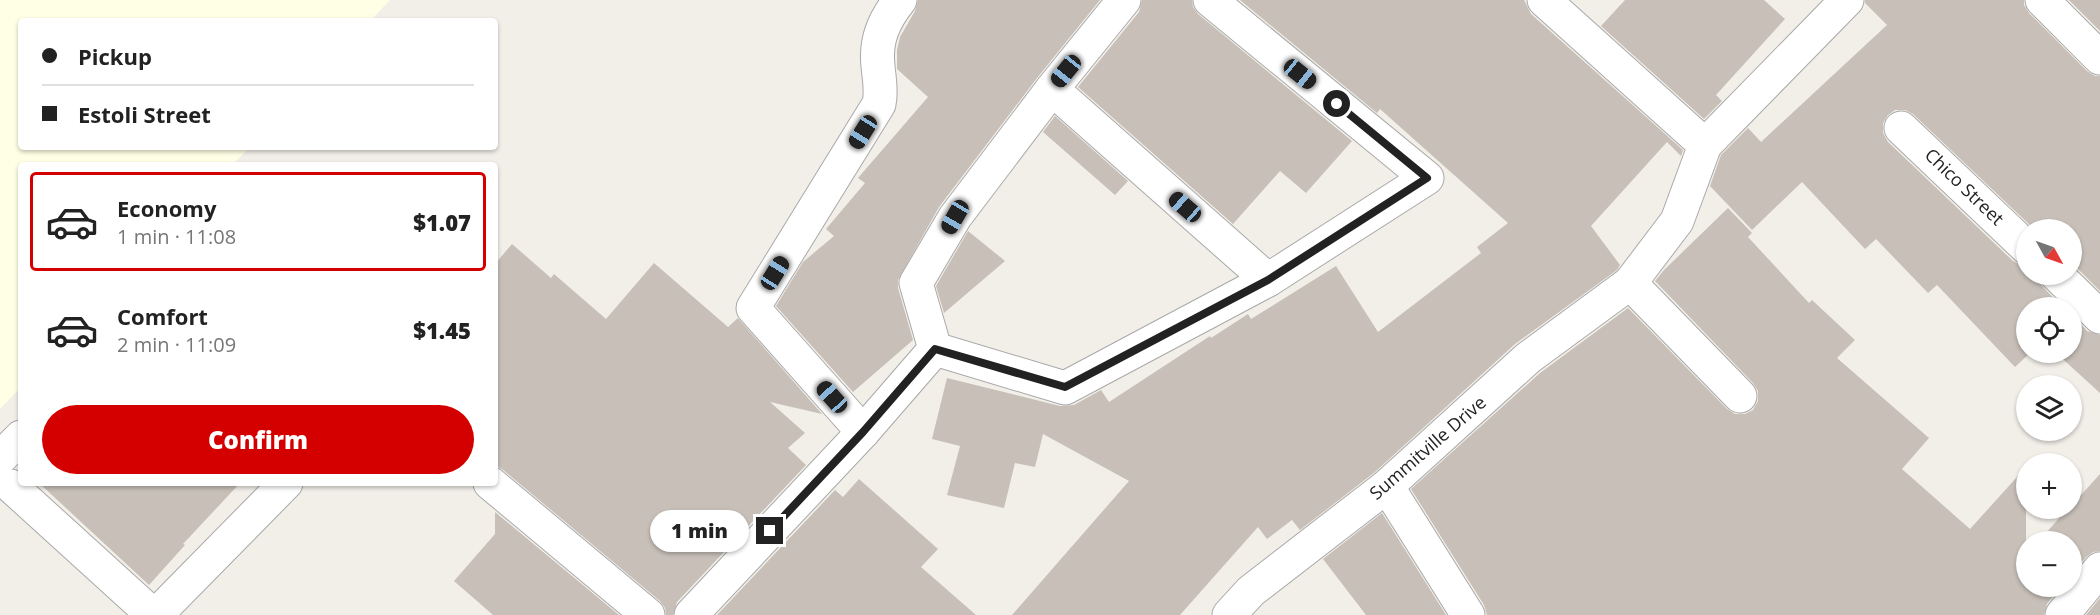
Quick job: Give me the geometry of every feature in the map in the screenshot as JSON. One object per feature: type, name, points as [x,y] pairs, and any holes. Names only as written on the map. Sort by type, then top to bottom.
[{"type":"street","points":[[863,432],[753,308],[876,109],[881,92],[877,43],[889,14],[900,0]]},
{"type":"street","points":[[935,349],[916,283],[955,217],[1052,89],[1124,0]]},
{"type":"street","points":[[935,349],[1065,387],[1268,280],[1427,178],[1210,0]]},
{"type":"street","points":[[1544,0],[1705,145],[1847,0]]},
{"type":"street","points":[[2042,0],[2100,58]]},
{"type":"street","points":[[1052,89],[1268,280]]},
{"type":"street","name":"Chico Street","points":[[1901,128],[2016,237]]},
{"type":"street","name":"Summitville Drive","points":[[1229,615],[1251,591],[1387,486],[1528,358],[1630,284],[1677,221],[1705,145]]},
{"type":"street","points":[[1630,284],[1740,396]]},
{"type":"street","points":[[2067,285],[2100,317]]},
{"type":"street","points":[[693,614],[863,432],[935,349]]},
{"type":"street","points":[[18,444],[6,472],[18,484]]},
{"type":"street","points":[[20,486],[154,615],[283,486]]},
{"type":"street","points":[[494,486],[648,615]]},
{"type":"street","points":[[1387,486],[1468,615]]},
{"type":"street","points":[[2062,615],[2100,569]]},
{"type":"shaded area","points":[[0,0],[390,0],[373,18],[18,18],[18,150],[247,150],[235,162],[18,162],[18,390],[0,409]]},
{"type":"building","points":[[918,0],[1100,0],[1037,78],[939,207],[898,280],[898,288],[913,340],[853,392],[776,306],[803,262],[834,236],[826,229],[865,183],[858,178],[928,97],[897,69],[900,37],[915,11]]},
{"type":"building","points":[[1142,0],[1192,0],[1193,7],[1198,14],[1352,141],[1306,193],[1280,171],[1233,224],[1078,87],[1139,12]]},
{"type":"building","points":[[1240,0],[1524,0],[1531,14],[1683,150],[1681,156],[1667,142],[1591,226],[1620,265],[1617,270],[1515,344],[1375,472],[1300,530],[1292,520],[1267,539],[1258,527],[1180,615],[1012,615],[1129,481],[1043,434],[1035,467],[1015,463],[1004,508],[947,495],[960,446],[932,439],[947,378],[1060,406],[1074,405],[1101,390],[1109,402],[1210,336],[1211,338],[1248,314],[1251,319],[1336,266],[1378,332],[1481,253],[1477,247],[1508,223],[1380,109],[1377,113]]},
{"type":"building","points":[[1625,0],[1764,0],[1785,19],[1716,95],[1722,101],[1704,119],[1601,26]]},
{"type":"building","points":[[1865,0],[2024,0],[2029,13],[2087,71],[2100,76],[2100,291],[2082,273],[2082,219],[2023,219],[1913,114],[1905,110],[1895,110],[1883,123],[1883,133],[1888,142],[2016,262],[2016,285],[2042,285],[2053,297],[2016,297],[2016,363],[2019,363],[2015,367],[1937,285],[1928,293],[1876,239],[1865,249],[1802,182],[1752,230],[1710,186],[1721,155],[1748,128],[1761,142],[1887,25],[1865,3]]},
{"type":"building","points":[[2069,0],[2100,0],[2100,31]]},
{"type":"building","points":[[1055,116],[1128,181],[1115,195],[1043,132]]},
{"type":"building","points":[[1728,208],[1752,233],[1748,237],[1809,303],[1812,300],[1855,340],[1837,358],[1929,438],[1902,469],[1970,529],[2016,478],[2016,519],[2026,519],[2026,531],[2016,531],[2016,597],[2052,597],[2047,604],[2044,615],[1487,615],[1484,605],[1411,489],[1540,373],[1628,308],[1727,409],[1735,414],[1745,414],[1753,410],[1758,401],[1758,391],[1753,383],[1655,281]]},
{"type":"building","points":[[968,231],[1005,261],[944,313],[936,286]]},
{"type":"building","points":[[512,244],[551,278],[554,274],[606,319],[654,263],[728,327],[738,318],[822,414],[770,402],[805,433],[788,448],[806,465],[677,602],[673,615],[666,615],[665,608],[660,601],[498,467],[498,260]]},
{"type":"building","points":[[2082,326],[2087,331],[2100,335],[2100,393],[2067,363],[2082,363]]},
{"type":"building","points":[[2100,474],[2100,551],[2093,552],[2082,562],[2082,531],[2048,531],[2058,519],[2082,519],[2082,494]]},
{"type":"building","points":[[859,479],[938,549],[921,567],[976,615],[717,615],[835,490],[843,497]]},
{"type":"building","points":[[42,486],[237,486],[183,544],[185,545],[149,585]]},
{"type":"building","points":[[495,512],[619,615],[493,615],[454,581],[495,534]]},
{"type":"building","points":[[1382,513],[1446,615],[1366,615],[1323,559]]},
{"type":"building","points":[[2100,598],[2100,615],[2086,615]]},
{"type":"route","points":[[770,531],[863,432],[935,349],[1065,387],[1268,280],[1427,178],[1337,104]]}]
